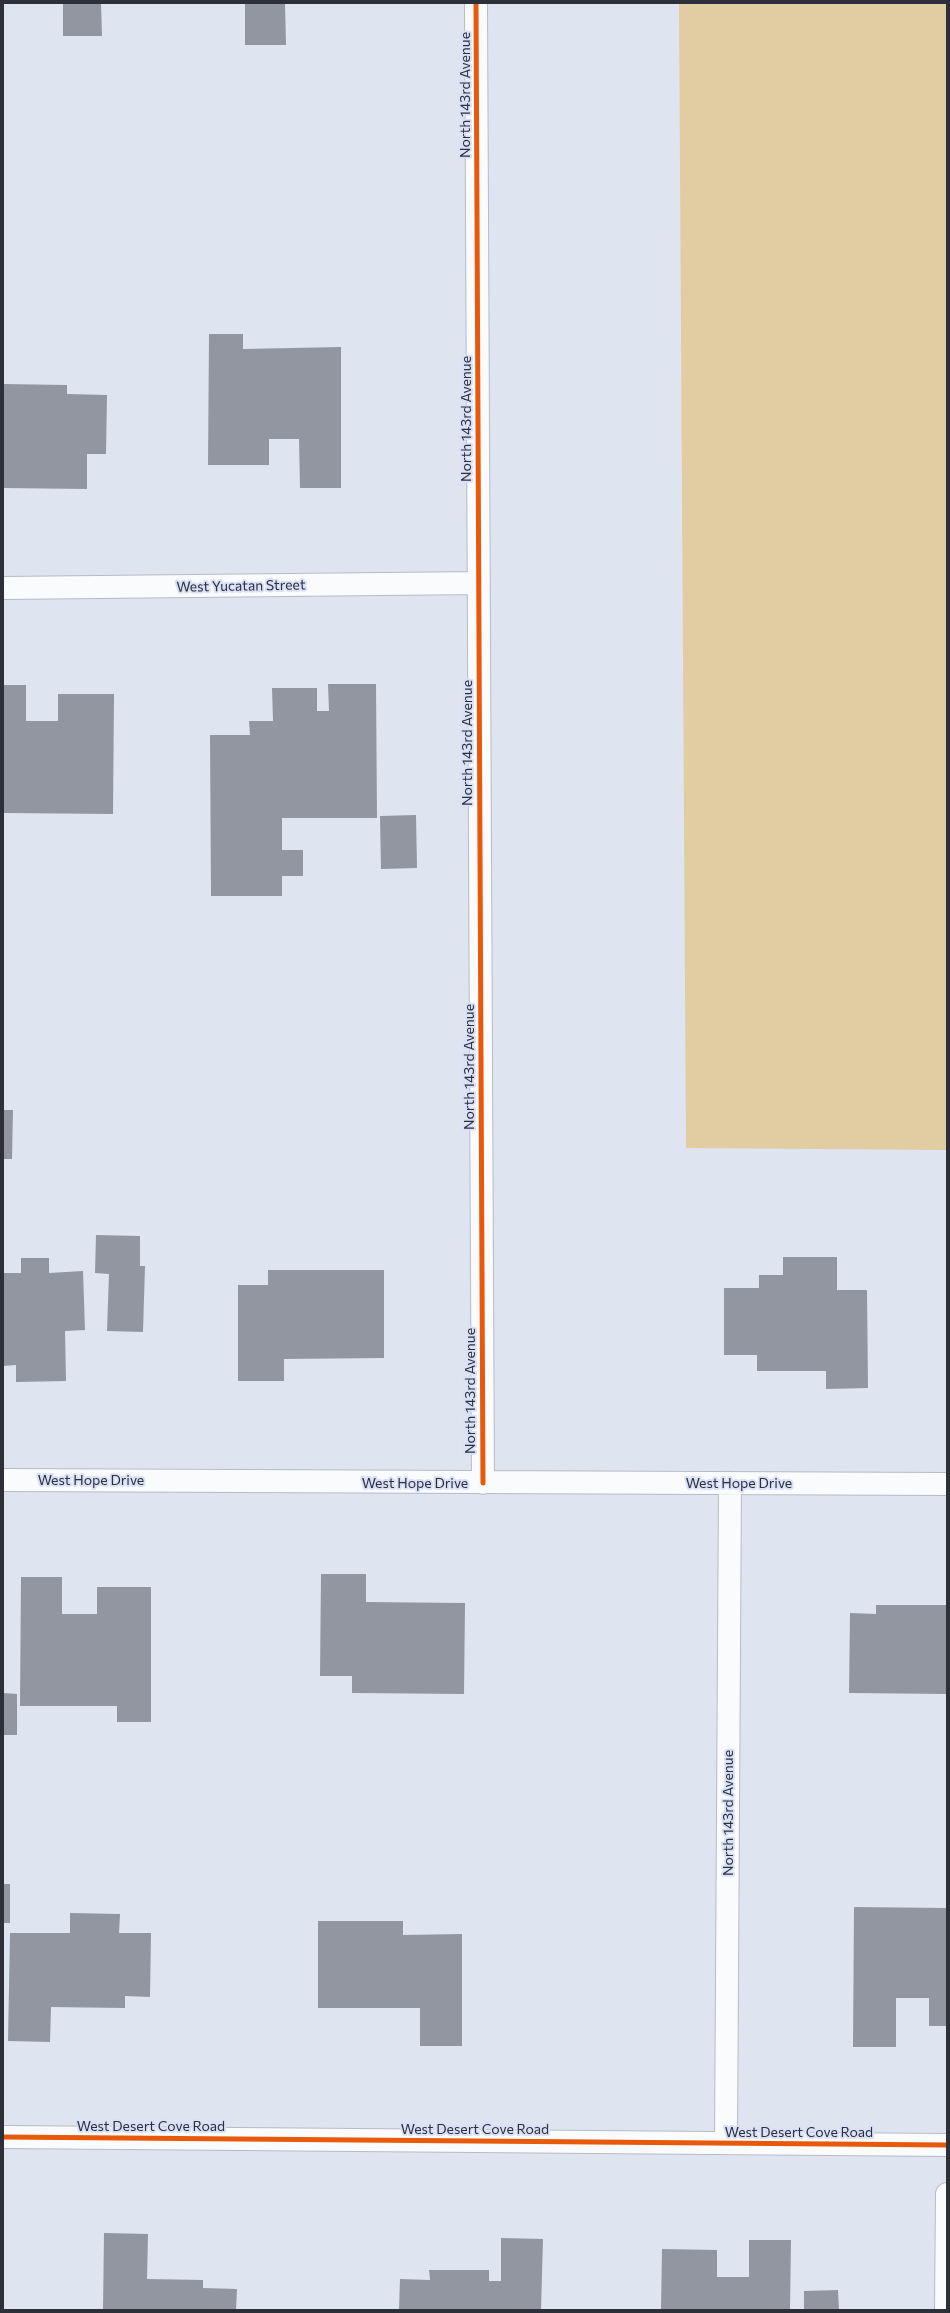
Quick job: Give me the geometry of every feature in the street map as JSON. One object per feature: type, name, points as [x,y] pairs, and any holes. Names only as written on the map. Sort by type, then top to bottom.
[{"type":"street","name":"North 143rd Avenue","points":[[476,3],[483,1483]]},
{"type":"street","name":"West Yucatan Street","points":[[3,588],[478,583]]},
{"type":"street","name":"West Hope Drive","points":[[3,1480],[947,1484]]},
{"type":"street","name":"North 143rd Avenue","points":[[726,2143],[730,1482]]},
{"type":"street","name":"West Desert Cove Road","points":[[3,2137],[947,2145]]},
{"type":"street","points":[[946,2310],[947,2194]]},
{"type":"shaded area","points":[[679,3],[947,3],[947,1150],[686,1148]]},
{"type":"building","points":[[63,3],[101,3],[102,36],[63,36]]},
{"type":"building","points":[[245,3],[285,3],[286,45],[245,45]]},
{"type":"building","points":[[209,334],[243,334],[243,349],[341,347],[341,488],[300,488],[299,439],[269,439],[269,465],[208,465]]},
{"type":"building","points":[[3,384],[67,385],[67,394],[107,395],[106,454],[87,454],[87,489],[3,488]]},
{"type":"building","points":[[328,684],[376,684],[377,818],[282,818],[282,850],[303,850],[303,876],[282,876],[282,896],[211,896],[210,735],[250,735],[249,721],[273,721],[272,688],[317,688],[317,711],[329,711]]},
{"type":"building","points":[[3,685],[26,685],[26,721],[58,721],[58,694],[114,694],[113,814],[3,813]]},
{"type":"building","points":[[416,815],[417,868],[381,869],[380,816]]},
{"type":"building","points":[[3,1110],[13,1110],[12,1159],[3,1159]]},
{"type":"building","points":[[96,1235],[140,1236],[140,1266],[145,1266],[143,1332],[107,1331],[109,1274],[95,1273]]},
{"type":"building","points":[[783,1257],[837,1257],[837,1290],[867,1290],[868,1388],[826,1389],[826,1371],[757,1371],[757,1355],[724,1355],[724,1288],[759,1288],[759,1275],[783,1275]]},
{"type":"building","points":[[21,1258],[49,1258],[49,1273],[83,1271],[85,1330],[65,1331],[66,1381],[16,1382],[16,1365],[3,1366],[3,1273],[21,1273]]},
{"type":"building","points":[[268,1270],[384,1270],[384,1358],[284,1359],[284,1381],[238,1381],[238,1285],[268,1285]]},
{"type":"building","points":[[321,1574],[366,1574],[366,1602],[465,1603],[464,1694],[352,1693],[352,1676],[320,1676]]},
{"type":"building","points":[[21,1577],[62,1577],[62,1614],[97,1614],[97,1587],[151,1587],[151,1722],[117,1722],[117,1706],[20,1706]]},
{"type":"building","points":[[876,1605],[947,1605],[947,1694],[849,1693],[850,1613],[876,1614]]},
{"type":"building","points":[[3,1693],[17,1694],[17,1735],[3,1735]]},
{"type":"building","points":[[3,1884],[10,1884],[10,1923],[3,1923]]},
{"type":"building","points":[[854,1907],[947,1908],[947,2026],[929,2026],[929,1998],[896,1998],[896,2047],[853,2047]]},
{"type":"building","points":[[70,1913],[120,1914],[119,1933],[151,1933],[150,1997],[125,1996],[125,2008],[51,2007],[50,2042],[8,2041],[10,1933],[70,1933]]},
{"type":"building","points":[[318,1921],[403,1921],[403,1935],[462,1934],[462,2046],[420,2046],[420,2008],[318,2008]]},
{"type":"building","points":[[104,2233],[148,2234],[147,2279],[203,2280],[203,2288],[237,2289],[236,2310],[103,2310]]},
{"type":"building","points":[[501,2238],[543,2239],[541,2310],[399,2310],[400,2279],[430,2280],[429,2270],[489,2270],[489,2281],[501,2281]]},
{"type":"building","points":[[749,2240],[791,2240],[790,2310],[661,2310],[662,2249],[717,2250],[717,2277],[749,2277]]},
{"type":"building","points":[[838,2290],[839,2310],[804,2310],[804,2291]]},
{"type":"cycle path","points":[[476,3],[483,1483]]},
{"type":"cycle path","points":[[3,2137],[947,2145]]}]
